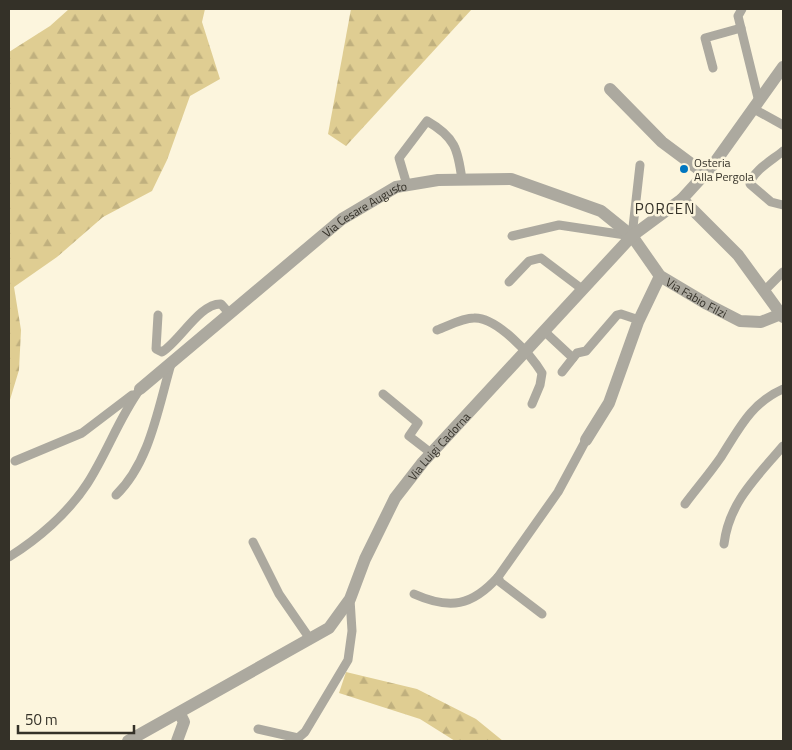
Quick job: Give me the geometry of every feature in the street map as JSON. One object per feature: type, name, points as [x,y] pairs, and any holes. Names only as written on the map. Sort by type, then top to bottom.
[{"type":"street","name":"Via Luigi Cadorna","points":[[128,741],[180,714],[329,628],[350,599],[365,559],[395,498],[431,453],[632,236],[682,199],[705,174],[783,67]]},
{"type":"street","points":[[610,89],[662,142],[705,174]]},
{"type":"street","name":"Via Cesare Augusto","points":[[140,389],[342,219],[396,187],[438,180],[511,179],[601,211],[632,236]]},
{"type":"street","points":[[682,199],[738,255],[782,315]]},
{"type":"street","name":"Via Fabio Filzi","points":[[632,236],[660,276],[740,321],[762,322],[782,315]]},
{"type":"street","points":[[586,440],[609,403],[639,320],[660,276]]},
{"type":"street","points":[[177,741],[184,722],[180,714]]},
{"type":"lane","points":[[742,9],[738,16],[756,105],[783,125]]},
{"type":"lane","points":[[714,68],[705,38],[741,28]]},
{"type":"lane","points":[[407,185],[399,158],[427,120],[444,131],[454,144],[462,180]]},
{"type":"lane","points":[[783,151],[760,169],[751,179],[750,184],[771,202],[783,205]]},
{"type":"lane","points":[[512,236],[559,225],[632,236],[640,165]]},
{"type":"lane","points":[[509,282],[530,261],[541,258],[552,264],[582,289]]},
{"type":"lane","points":[[764,291],[783,272]]},
{"type":"lane","points":[[158,315],[156,349],[162,352],[200,314],[215,304],[221,304],[229,313]]},
{"type":"lane","points":[[562,372],[576,354],[586,351],[616,315],[621,314],[639,320]]},
{"type":"lane","points":[[437,330],[472,318],[480,318],[494,323],[525,351],[542,374],[540,386],[532,404]]},
{"type":"lane","points":[[544,330],[573,358]]},
{"type":"lane","points":[[116,495],[127,484],[150,439],[171,364]]},
{"type":"lane","points":[[15,461],[82,433],[140,389]]},
{"type":"lane","points":[[9,557],[48,528],[86,485],[129,405],[140,389]]},
{"type":"lane","points":[[685,504],[720,458],[749,413],[765,398],[783,389]]},
{"type":"lane","points":[[383,394],[418,423],[409,436],[431,453]]},
{"type":"lane","points":[[414,594],[427,600],[453,605],[472,599],[486,590],[498,577],[558,492],[586,440]]},
{"type":"lane","points":[[724,544],[725,530],[735,504],[783,446]]},
{"type":"lane","points":[[253,542],[279,594],[310,639]]},
{"type":"lane","points":[[498,577],[500,582],[542,614]]},
{"type":"lane","points":[[258,728],[298,738],[305,732],[348,660],[352,632],[350,599]]},
{"type":"green space","points":[[69,9],[205,9],[202,22],[220,79],[190,96],[167,160],[152,191],[103,217],[57,257],[14,287],[21,330],[19,370],[9,403],[9,52],[50,26]]},
{"type":"green space","points":[[351,9],[472,9],[346,146],[328,134]]},
{"type":"green space","points":[[346,672],[417,689],[476,719],[503,741],[455,741],[420,719],[339,693]]},
{"type":"place","name":"Osteria Alla Pergola","points":[[684,169]]},
{"type":"district","name":"PORCEN","points":[[665,208]]}]
